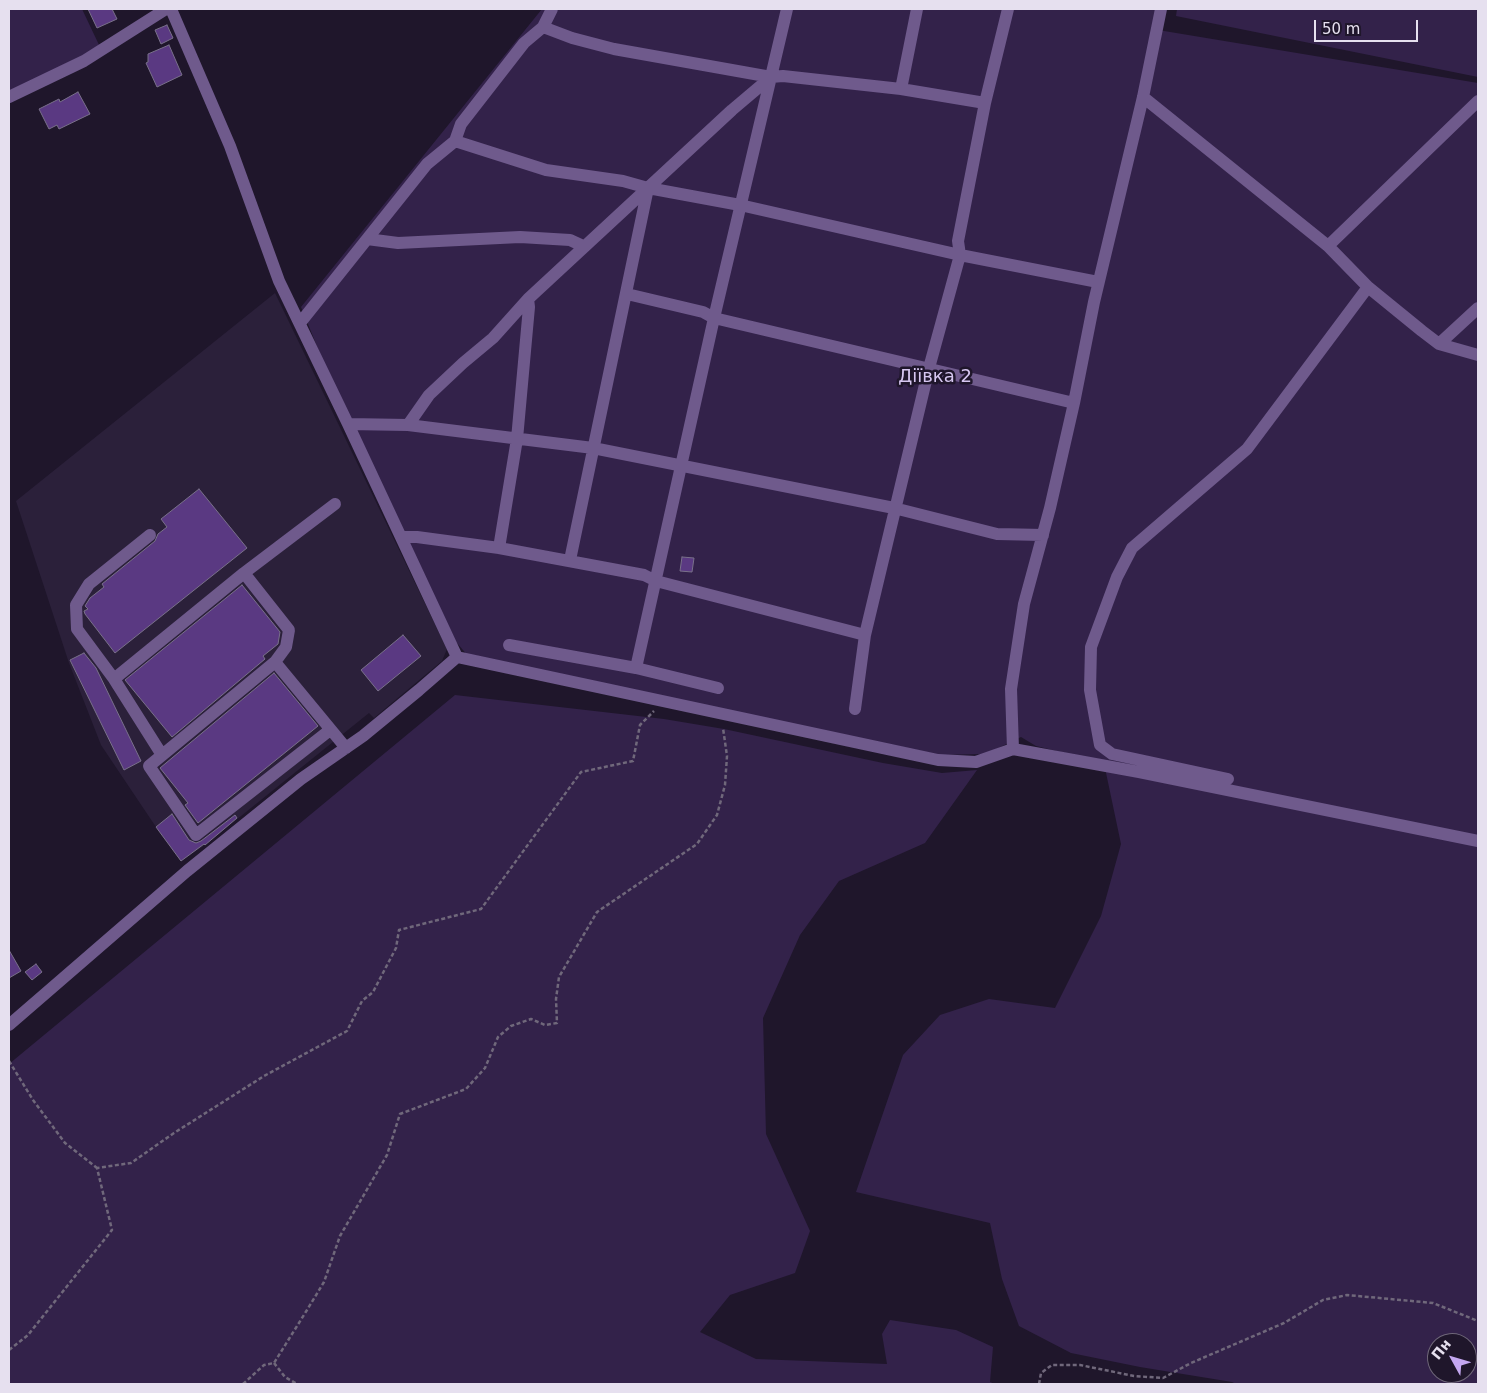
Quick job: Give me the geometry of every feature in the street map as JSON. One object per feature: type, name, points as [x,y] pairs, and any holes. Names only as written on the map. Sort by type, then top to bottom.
[{"type":"street","points":[[9,97],[84,61],[166,9]]},
{"type":"street","points":[[171,9],[230,146],[279,282],[402,537],[457,657]]},
{"type":"street","points":[[300,323],[427,164],[455,141],[461,124],[524,43],[543,27],[552,9]]},
{"type":"street","points":[[636,668],[714,318],[787,9]]},
{"type":"street","points":[[901,89],[917,9]]},
{"type":"street","points":[[855,708],[865,635],[894,508],[960,254],[958,241],[985,103],[1008,9]]},
{"type":"street","points":[[1013,749],[1011,688],[1024,604],[1043,535],[1074,403],[1098,282],[1143,97],[1161,9]]},
{"type":"street","points":[[543,27],[572,38],[614,49],[771,78],[783,76],[901,89],[985,103]]},
{"type":"street","points":[[408,425],[429,396],[463,363],[494,338],[528,299],[583,246],[732,110],[771,78]]},
{"type":"street","points":[[1143,97],[1328,246],[1368,287],[1439,344],[1478,355]]},
{"type":"street","points":[[1328,246],[1478,101]]},
{"type":"street","points":[[455,141],[546,170],[623,181],[648,188],[740,205],[960,254],[1098,282]]},
{"type":"street","points":[[570,560],[648,188]]},
{"type":"street","points":[[367,238],[398,243],[520,237],[570,240],[583,246]]},
{"type":"street","points":[[1228,779],[1112,754],[1100,745],[1090,690],[1091,647],[1117,577],[1132,548],[1247,449],[1368,287]]},
{"type":"street","points":[[627,294],[703,312],[714,318],[1074,403]]},
{"type":"street","points":[[500,548],[517,438],[529,307],[528,299]]},
{"type":"street","points":[[1439,344],[1478,308]]},
{"type":"street","points":[[348,424],[408,425],[593,448],[894,508],[997,534],[1043,535]]},
{"type":"street","points":[[114,679],[244,573],[335,504]]},
{"type":"street","points":[[150,535],[89,584],[76,605],[77,629],[114,679],[162,755]]},
{"type":"street","points":[[402,537],[417,537],[500,548],[644,575],[656,581],[865,635]]},
{"type":"street","points":[[244,573],[289,630],[286,647],[275,662],[149,766],[196,835],[330,730]]},
{"type":"street","points":[[509,645],[636,668],[718,688]]},
{"type":"street","points":[[457,657],[938,760],[976,762],[1013,749],[1139,772],[1478,841]]},
{"type":"street","points":[[9,1025],[187,871],[301,779],[346,748],[420,690],[457,657]]},
{"type":"street","points":[[275,662],[346,748]]},
{"type":"path","points":[[97,1168],[131,1163],[174,1133],[264,1076],[346,1031],[362,1001],[373,992],[396,948],[399,930],[481,909],[581,772],[633,761],[640,726],[663,700]]},
{"type":"path","points":[[243,1384],[264,1365],[274,1363],[324,1282],[340,1236],[387,1155],[400,1114],[466,1089],[485,1068],[498,1036],[511,1026],[531,1019],[546,1025],[557,1023],[556,999],[559,977],[597,912],[697,844],[716,815],[726,785],[727,756],[721,714]]},
{"type":"path","points":[[9,1061],[33,1100],[65,1143],[97,1168],[112,1230],[28,1335],[9,1350]]},
{"type":"path","points":[[1039,1384],[1041,1372],[1052,1366],[1080,1365],[1134,1376],[1163,1378],[1232,1345],[1284,1324],[1323,1300],[1347,1295],[1433,1303],[1478,1321]]},
{"type":"path","points":[[274,1363],[284,1377],[297,1384]]},
{"type":"shaded area","points":[[275,293],[447,649],[442,661],[374,718],[369,713],[205,845],[181,861],[101,745],[69,663],[16,501]]},
{"type":"green space","points":[[9,9],[82,9],[100,47],[9,92]]},
{"type":"green space","name":"Діївка 2","points":[[542,9],[1157,9],[1152,29],[1478,83],[1478,838],[1094,760],[1036,746],[1021,737],[986,754],[940,755],[469,657],[450,635],[341,405],[301,307]]},
{"type":"green space","points":[[1177,9],[1478,9],[1478,77],[1176,16]]},
{"type":"green space","points":[[455,695],[664,719],[724,729],[883,763],[942,773],[977,770],[925,843],[839,881],[800,935],[763,1018],[766,1134],[810,1231],[795,1273],[730,1295],[700,1332],[756,1359],[887,1364],[882,1334],[890,1320],[956,1330],[993,1347],[990,1382],[995,1384],[9,1384],[9,1064]]},
{"type":"green space","points":[[1105,768],[1478,845],[1478,1384],[1236,1384],[1071,1353],[1019,1326],[1002,1279],[990,1223],[856,1192],[903,1055],[940,1015],[989,999],[1055,1008],[1101,916],[1121,844]]},
{"type":"building","points":[[88,9],[112,9],[117,19],[97,28]]},
{"type":"building","points":[[167,25],[173,38],[161,44],[155,30]]},
{"type":"building","points":[[169,45],[182,75],[157,87],[146,63],[148,62],[148,54]]},
{"type":"building","points":[[78,92],[90,114],[59,129],[57,125],[49,129],[39,109],[59,99],[60,102]]},
{"type":"building","points":[[199,489],[247,548],[115,653],[85,614],[84,611],[88,609],[85,606],[90,598],[104,587],[102,584],[155,541],[158,534],[167,527],[161,519]]},
{"type":"building","points":[[682,557],[694,558],[692,572],[680,571]]},
{"type":"building","points":[[242,585],[280,632],[278,644],[263,656],[265,659],[172,737],[125,680]]},
{"type":"building","points":[[403,635],[421,656],[378,691],[361,670]]},
{"type":"building","points":[[84,653],[96,668],[141,761],[124,770],[70,660]]},
{"type":"building","points":[[274,673],[318,726],[198,823],[185,805],[188,803],[160,768]]},
{"type":"building","points":[[172,814],[189,840],[196,843],[235,815],[237,818],[205,845],[181,861],[156,827]]},
{"type":"building","points":[[9,950],[21,971],[9,978]]},
{"type":"building","points":[[36,964],[42,972],[32,980],[25,972]]}]
